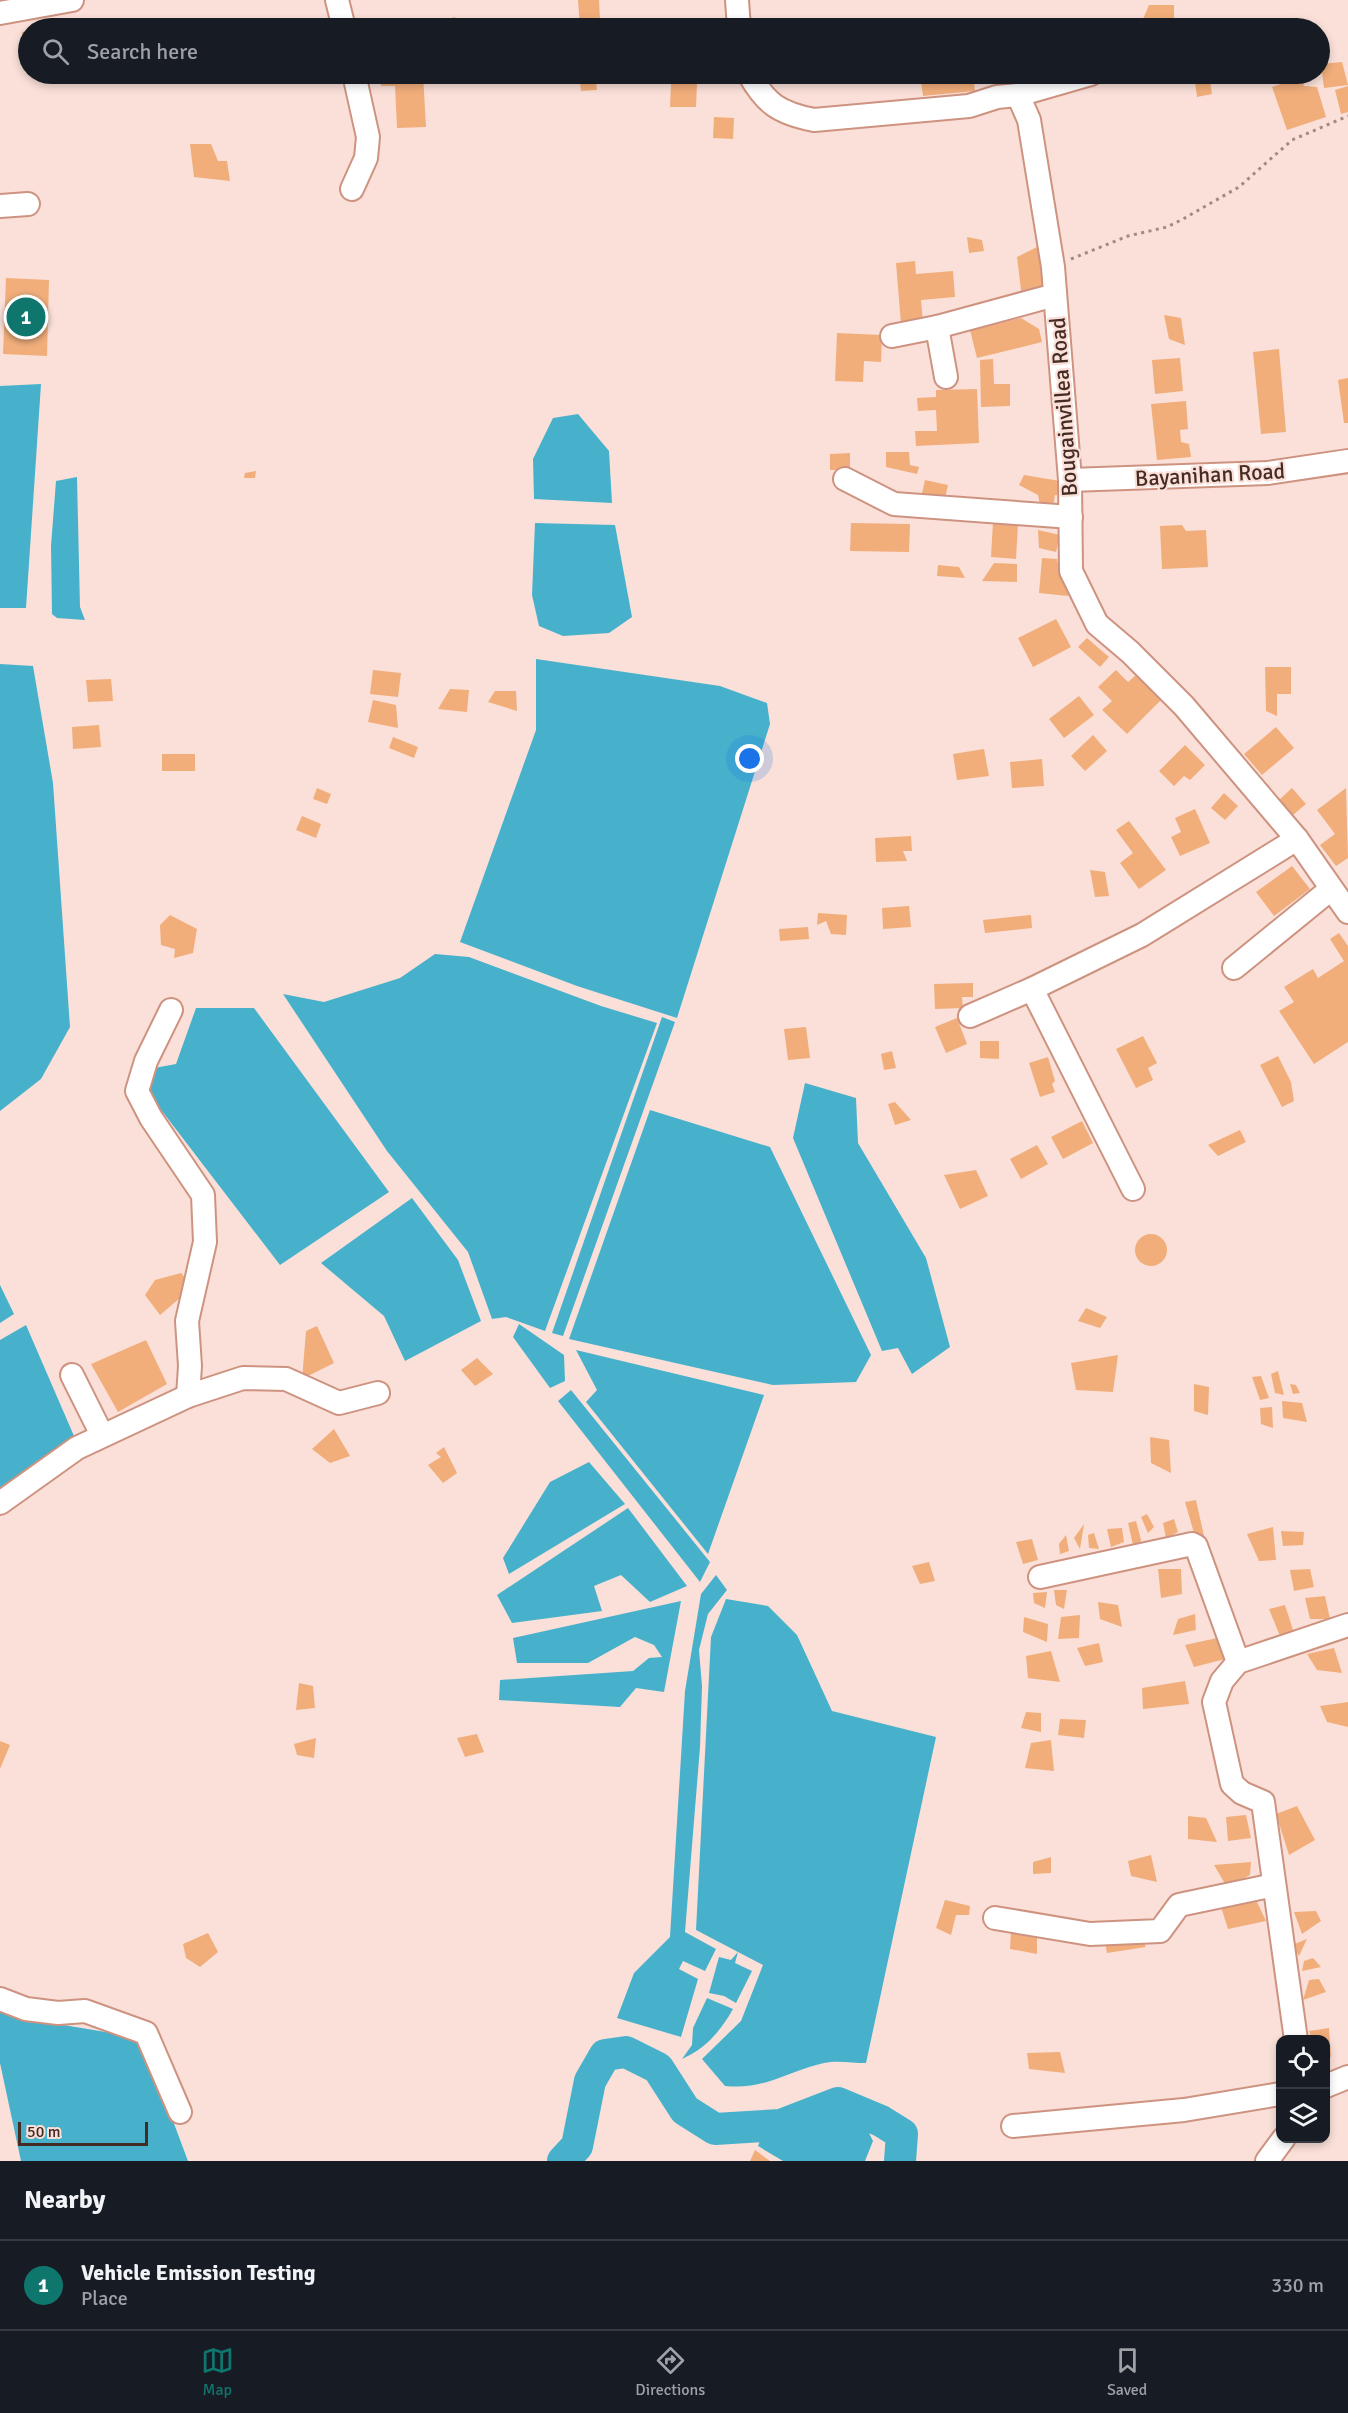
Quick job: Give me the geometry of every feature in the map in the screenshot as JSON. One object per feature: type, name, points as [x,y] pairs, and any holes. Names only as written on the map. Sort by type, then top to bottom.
[{"type":"street","points":[[0,13],[72,0]]},
{"type":"street","points":[[337,0],[342,18]]},
{"type":"street","points":[[737,0],[738,18]]},
{"type":"street","points":[[352,189],[366,158],[368,137],[356,84]]},
{"type":"street","points":[[756,84],[771,105],[791,116],[814,120],[969,106],[997,97],[1018,95],[1056,84]]},
{"type":"street","name":"Bougainvillea Road","points":[[1018,95],[1029,120],[1053,267],[1070,480],[1071,571],[1097,624],[1130,652],[1184,706],[1297,839],[1348,912]]},
{"type":"street","points":[[0,206],[28,204]]},
{"type":"street","points":[[892,336],[937,327],[1055,295]]},
{"type":"street","points":[[937,327],[946,377]]},
{"type":"street","name":"Bayanihan Road","points":[[1070,480],[1268,473],[1348,461]]},
{"type":"street","points":[[845,479],[894,504],[1071,517]]},
{"type":"street","points":[[970,1016],[1032,989],[1142,935],[1297,839]]},
{"type":"street","points":[[1234,968],[1331,889]]},
{"type":"street","points":[[1032,989],[1133,1189]]},
{"type":"street","points":[[171,1010],[146,1061],[137,1091],[151,1118],[203,1195],[205,1242],[187,1321],[190,1366],[188,1396]]},
{"type":"street","points":[[72,1375],[102,1435]]},
{"type":"street","points":[[0,1503],[77,1448],[102,1435],[188,1396],[243,1378],[286,1379],[339,1403],[378,1393]]},
{"type":"street","points":[[1040,1577],[1192,1544],[1196,1546],[1238,1662]]},
{"type":"street","points":[[1295,2035],[1263,1802],[1242,1793],[1232,1784],[1214,1702],[1222,1681],[1238,1662],[1348,1625]]},
{"type":"street","points":[[994,1918],[1090,1934],[1161,1931],[1173,1910],[1179,1905],[1274,1885]]},
{"type":"street","points":[[0,1999],[26,2010],[58,2013],[85,2011],[146,2033],[180,2112]]},
{"type":"street","points":[[1330,2084],[1348,2077]]},
{"type":"street","points":[[1013,2126],[1184,2110],[1276,2095]]},
{"type":"street","points":[[1267,2161],[1281,2143]]},
{"type":"path","points":[[1053,267],[1128,236],[1167,227],[1183,219],[1239,187],[1292,140],[1348,117]]},
{"type":"water","points":[[41,384],[26,608],[0,608],[0,386]]},
{"type":"water","points":[[578,414],[609,451],[612,503],[534,499],[533,459],[553,418]]},
{"type":"water","points":[[77,477],[80,607],[85,620],[57,618],[52,614],[51,546],[56,481]]},
{"type":"water","points":[[535,523],[615,525],[632,617],[609,633],[563,636],[539,626],[532,595]]},
{"type":"water","points":[[536,659],[720,686],[767,703],[770,724],[677,1018],[577,986],[460,942],[536,730]]},
{"type":"water","points":[[0,664],[33,666],[53,783],[70,1027],[41,1079],[0,1111]]},
{"type":"water","points":[[435,954],[469,957],[601,1006],[657,1023],[545,1331],[506,1317],[492,1319],[468,1252],[387,1151],[283,994],[324,1002],[400,978]]},
{"type":"water","points":[[196,1008],[254,1008],[389,1192],[280,1265],[142,1085],[149,1069],[176,1064]]},
{"type":"water","points":[[662,1017],[675,1022],[563,1336],[552,1333]]},
{"type":"water","points":[[805,1083],[856,1098],[858,1143],[926,1258],[950,1347],[912,1374],[898,1348],[882,1351],[793,1138]]},
{"type":"water","points":[[650,1110],[770,1147],[871,1355],[856,1382],[773,1385],[569,1339]]},
{"type":"water","points":[[412,1198],[458,1260],[481,1321],[405,1361],[384,1316],[321,1263]]},
{"type":"water","points":[[0,1285],[14,1314],[0,1323]]},
{"type":"water","points":[[519,1324],[564,1355],[565,1381],[550,1388],[513,1337]]},
{"type":"water","points":[[26,1325],[74,1436],[0,1489],[0,1340]]},
{"type":"water","points":[[576,1350],[764,1395],[708,1554],[586,1402],[597,1390]]},
{"type":"water","points":[[571,1390],[710,1562],[700,1582],[558,1401]]},
{"type":"water","points":[[589,1462],[625,1504],[509,1574],[503,1558],[550,1482]]},
{"type":"water","points":[[628,1508],[687,1586],[650,1602],[621,1575],[594,1586],[602,1611],[512,1623],[497,1595]]},
{"type":"water","points":[[716,1575],[727,1590],[708,1614],[699,1650],[702,1686],[700,1747],[685,1932],[716,1949],[705,1971],[683,1961],[679,1969],[698,1979],[681,2037],[617,2018],[634,1973],[670,1937],[685,1691],[701,1594]]},
{"type":"water","points":[[726,1599],[768,1606],[797,1635],[832,1711],[936,1737],[866,2063],[824,2063],[765,2083],[740,2086],[725,2086],[702,2059],[741,2021],[763,1965],[696,1930],[711,1637]]},
{"type":"water","points":[[681,1601],[664,1692],[636,1688],[620,1707],[499,1700],[500,1680],[633,1671],[649,1658],[662,1657],[654,1645],[635,1637],[588,1663],[517,1663],[513,1638]]},
{"type":"water","points":[[738,1952],[735,1963],[752,1971],[736,2003],[724,1996],[709,1993],[719,1957],[731,1960]]},
{"type":"water","points":[[707,1998],[733,2009],[712,2038],[698,2050],[682,2059],[692,2045],[693,2028]]},
{"type":"water","points":[[0,2010],[33,2020],[142,2038],[188,2161],[21,2161],[0,2063]]},
{"type":"water","points":[[838,2114],[865,2125],[873,2141],[865,2161],[783,2161],[758,2146],[761,2138]]},
{"type":"building","points":[[578,0],[599,0],[600,18],[579,18]]},
{"type":"building","points":[[1149,5],[1174,5],[1174,18],[1143,18]]},
{"type":"building","points":[[1342,62],[1348,85],[1324,88],[1324,84],[1330,84],[1330,63]]},
{"type":"building","points":[[381,84],[424,84],[426,127],[397,128],[395,86],[381,86]]},
{"type":"building","points":[[580,84],[596,84],[597,90],[581,91]]},
{"type":"building","points":[[671,84],[697,84],[696,107],[670,107]]},
{"type":"building","points":[[921,84],[974,84],[975,91],[923,96]]},
{"type":"building","points":[[1195,84],[1210,84],[1212,94],[1197,97]]},
{"type":"building","points":[[1281,84],[1303,84],[1304,86],[1317,87],[1326,117],[1287,130],[1272,87]]},
{"type":"building","points":[[1348,86],[1348,112],[1341,114],[1335,90]]},
{"type":"building","points":[[714,117],[734,118],[733,139],[713,138]]},
{"type":"building","points":[[190,144],[211,144],[218,161],[227,161],[230,181],[194,177]]},
{"type":"building","points":[[967,237],[982,240],[984,251],[969,253]]},
{"type":"building","points":[[1039,246],[1045,296],[1022,298],[1017,257]]},
{"type":"building","points":[[915,261],[916,274],[953,271],[955,297],[921,300],[923,322],[901,324],[896,263]]},
{"type":"building","points":[[6,278],[49,280],[47,356],[3,354]]},
{"type":"building","points":[[1164,315],[1181,318],[1185,345],[1169,339]]},
{"type":"building","points":[[1021,318],[1039,329],[1042,342],[977,358],[970,330]]},
{"type":"building","points":[[837,333],[882,335],[881,362],[864,361],[863,382],[835,381]]},
{"type":"building","points":[[1279,349],[1286,432],[1261,434],[1253,352]]},
{"type":"building","points":[[1180,358],[1183,391],[1155,394],[1152,360]]},
{"type":"building","points":[[993,359],[994,384],[1010,384],[1010,406],[981,407],[980,360]]},
{"type":"building","points":[[1348,378],[1348,423],[1344,423],[1338,380]]},
{"type":"building","points":[[977,389],[979,443],[916,446],[915,431],[937,431],[936,410],[918,411],[917,398],[936,397],[936,390]]},
{"type":"building","points":[[1186,401],[1188,429],[1180,430],[1181,442],[1189,444],[1191,457],[1157,460],[1151,404]]},
{"type":"building","points":[[886,452],[909,452],[910,465],[919,467],[917,474],[886,467]]},
{"type":"building","points":[[850,453],[850,470],[830,470],[830,454]]},
{"type":"building","points":[[256,471],[255,478],[244,478],[245,473]]},
{"type":"building","points":[[1024,475],[1066,482],[1064,496],[1055,495],[1053,507],[1040,505],[1038,495],[1019,485]]},
{"type":"building","points":[[925,480],[948,485],[944,503],[921,498]]},
{"type":"building","points":[[993,522],[1018,524],[1016,559],[991,557]]},
{"type":"building","points":[[851,523],[910,524],[909,552],[850,551]]},
{"type":"building","points":[[1182,525],[1186,531],[1206,530],[1208,567],[1162,569],[1160,526]]},
{"type":"building","points":[[1038,530],[1060,535],[1056,552],[1039,548]]},
{"type":"building","points":[[1042,558],[1057,559],[1058,564],[1071,565],[1068,596],[1039,593]]},
{"type":"building","points":[[994,563],[1017,564],[1017,582],[982,581]]},
{"type":"building","points":[[938,565],[959,567],[965,578],[937,576]]},
{"type":"building","points":[[1056,619],[1071,647],[1033,667],[1018,638]]},
{"type":"building","points":[[1087,638],[1109,657],[1100,667],[1078,647]]},
{"type":"building","points":[[1265,667],[1291,667],[1291,694],[1277,694],[1277,716],[1266,711]]},
{"type":"building","points":[[373,670],[401,673],[398,697],[370,694]]},
{"type":"building","points":[[1116,670],[1128,682],[1136,675],[1161,700],[1127,734],[1102,710],[1112,701],[1098,687]]},
{"type":"building","points":[[111,679],[113,701],[88,702],[86,680]]},
{"type":"building","points":[[450,689],[469,690],[467,712],[438,709]]},
{"type":"building","points":[[495,691],[516,691],[517,711],[488,702]]},
{"type":"building","points":[[1079,696],[1094,715],[1064,738],[1049,719]]},
{"type":"building","points":[[373,700],[396,705],[398,728],[368,722]]},
{"type":"building","points":[[99,725],[101,747],[73,749],[72,727]]},
{"type":"building","points":[[1276,727],[1294,748],[1262,775],[1244,754]]},
{"type":"building","points":[[1093,735],[1107,751],[1085,771],[1071,756]]},
{"type":"building","points":[[393,737],[418,747],[414,758],[389,748]]},
{"type":"building","points":[[1185,745],[1205,765],[1190,780],[1184,776],[1174,786],[1159,771]]},
{"type":"building","points":[[984,749],[989,776],[957,780],[953,754]]},
{"type":"building","points":[[162,754],[195,754],[195,771],[162,771]]},
{"type":"building","points":[[1042,759],[1044,786],[1012,788],[1010,762]]},
{"type":"building","points":[[317,788],[331,794],[327,804],[313,799]]},
{"type":"building","points":[[1292,788],[1306,804],[1293,815],[1279,800]]},
{"type":"building","points":[[1346,788],[1348,858],[1336,866],[1320,845],[1335,834],[1317,810]]},
{"type":"building","points":[[1224,793],[1238,806],[1225,820],[1211,808]]},
{"type":"building","points":[[1195,809],[1210,843],[1180,856],[1171,837],[1181,832],[1175,818]]},
{"type":"building","points":[[302,816],[321,824],[316,838],[296,830]]},
{"type":"building","points":[[1129,821],[1166,870],[1139,889],[1120,863],[1133,853],[1116,830]]},
{"type":"building","points":[[911,836],[912,851],[903,851],[907,861],[876,862],[875,838]]},
{"type":"building","points":[[1292,866],[1310,889],[1274,916],[1256,892]]},
{"type":"building","points":[[1090,870],[1105,872],[1109,896],[1095,897]]},
{"type":"building","points":[[909,906],[911,927],[883,929],[882,908]]},
{"type":"building","points":[[818,913],[847,915],[846,935],[831,934],[826,921],[817,925]]},
{"type":"building","points":[[170,915],[197,929],[193,953],[174,958],[175,949],[161,945],[160,925]]},
{"type":"building","points":[[1031,915],[1032,928],[985,933],[983,920]]},
{"type":"building","points":[[808,927],[809,939],[780,941],[779,929]]},
{"type":"building","points":[[1339,933],[1348,946],[1348,1042],[1314,1064],[1279,1011],[1294,1002],[1284,987],[1313,969],[1318,978],[1344,961],[1330,939]]},
{"type":"building","points":[[973,983],[973,997],[962,997],[963,1008],[935,1009],[934,984]]},
{"type":"building","points":[[957,1018],[967,1044],[946,1053],[935,1027]]},
{"type":"building","points":[[806,1027],[810,1058],[788,1060],[784,1029]]},
{"type":"building","points":[[1143,1036],[1157,1063],[1148,1068],[1153,1080],[1136,1088],[1116,1049]]},
{"type":"building","points":[[980,1041],[999,1041],[999,1059],[980,1058]]},
{"type":"building","points":[[892,1051],[896,1068],[884,1070],[881,1054]]},
{"type":"building","points":[[1278,1056],[1291,1082],[1294,1101],[1282,1107],[1260,1065]]},
{"type":"building","points":[[1048,1057],[1055,1081],[1052,1084],[1055,1092],[1040,1097],[1029,1063]]},
{"type":"building","points":[[895,1102],[911,1120],[895,1125],[888,1104]]},
{"type":"building","points":[[1082,1121],[1093,1143],[1063,1159],[1051,1137]]},
{"type":"building","points":[[1240,1130],[1246,1142],[1218,1156],[1208,1145]]},
{"type":"building","points":[[1037,1145],[1048,1164],[1021,1179],[1010,1159]]},
{"type":"building","points":[[976,1170],[988,1196],[960,1209],[944,1175]]},
{"type":"building","points":[[1151,1234],[1162,1239],[1167,1250],[1162,1261],[1151,1266],[1140,1261],[1135,1250],[1140,1239]]},
{"type":"building","points":[[181,1273],[193,1287],[160,1315],[145,1295],[155,1280]]},
{"type":"building","points":[[1086,1308],[1107,1317],[1100,1328],[1078,1321]]},
{"type":"building","points":[[317,1326],[334,1363],[302,1379],[306,1331]]},
{"type":"building","points":[[146,1340],[167,1384],[118,1412],[91,1364]]},
{"type":"building","points":[[1118,1355],[1113,1392],[1076,1390],[1071,1363]]},
{"type":"building","points":[[477,1358],[493,1374],[475,1386],[461,1370]]},
{"type":"building","points":[[1278,1371],[1284,1395],[1275,1393],[1271,1374]]},
{"type":"building","points":[[1261,1376],[1269,1398],[1260,1400],[1252,1377]]},
{"type":"building","points":[[1194,1384],[1209,1387],[1208,1415],[1194,1411]]},
{"type":"building","points":[[1290,1384],[1296,1385],[1300,1393],[1293,1394]]},
{"type":"building","points":[[1282,1401],[1302,1403],[1307,1422],[1283,1418]]},
{"type":"building","points":[[1272,1407],[1273,1428],[1261,1424],[1260,1408]]},
{"type":"building","points":[[334,1429],[350,1456],[330,1463],[312,1449]]},
{"type":"building","points":[[1150,1437],[1169,1440],[1171,1473],[1151,1463]]},
{"type":"building","points":[[444,1447],[457,1473],[443,1483],[428,1465],[441,1457],[436,1453]]},
{"type":"building","points":[[1196,1500],[1204,1536],[1194,1533],[1185,1502]]},
{"type":"building","points":[[1147,1514],[1154,1527],[1148,1533],[1141,1517]]},
{"type":"building","points":[[1174,1519],[1178,1532],[1166,1538],[1163,1523]]},
{"type":"building","points":[[1136,1521],[1141,1540],[1138,1548],[1133,1545],[1128,1523]]},
{"type":"building","points":[[1084,1524],[1080,1549],[1074,1538]]},
{"type":"building","points":[[1273,1527],[1276,1560],[1259,1561],[1247,1534]]},
{"type":"building","points":[[1122,1528],[1124,1542],[1111,1547],[1107,1529]]},
{"type":"building","points":[[1281,1531],[1304,1532],[1303,1545],[1283,1546]]},
{"type":"building","points":[[1094,1533],[1099,1549],[1089,1548],[1088,1535]]},
{"type":"building","points":[[1066,1535],[1069,1551],[1060,1554],[1059,1544]]},
{"type":"building","points":[[1032,1539],[1038,1560],[1023,1564],[1016,1542]]},
{"type":"building","points":[[929,1562],[935,1581],[920,1584],[912,1566]]},
{"type":"building","points":[[1158,1569],[1181,1569],[1182,1594],[1161,1598]]},
{"type":"building","points":[[1310,1569],[1314,1587],[1294,1591],[1290,1570]]},
{"type":"building","points":[[1054,1590],[1067,1590],[1064,1609],[1056,1605]]},
{"type":"building","points":[[1047,1592],[1045,1608],[1034,1603],[1033,1593]]},
{"type":"building","points":[[1325,1596],[1330,1619],[1310,1619],[1305,1598]]},
{"type":"building","points":[[1098,1602],[1118,1605],[1122,1627],[1100,1619]]},
{"type":"building","points":[[1285,1605],[1294,1633],[1280,1636],[1269,1609]]},
{"type":"building","points":[[1195,1614],[1196,1630],[1173,1635],[1178,1619]]},
{"type":"building","points":[[1080,1615],[1079,1638],[1058,1639],[1061,1617]]},
{"type":"building","points":[[1024,1617],[1048,1624],[1047,1642],[1023,1632]]},
{"type":"building","points":[[1217,1638],[1225,1659],[1194,1667],[1185,1645]]},
{"type":"building","points":[[1099,1643],[1103,1662],[1085,1666],[1077,1648]]},
{"type":"building","points":[[1334,1648],[1342,1673],[1317,1670],[1307,1654]]},
{"type":"building","points":[[1051,1651],[1060,1682],[1028,1678],[1026,1656]]},
{"type":"building","points":[[1185,1681],[1189,1704],[1143,1709],[1142,1688]]},
{"type":"building","points":[[299,1683],[313,1686],[315,1708],[296,1710]]},
{"type":"building","points":[[1348,1702],[1348,1727],[1327,1722],[1320,1706]]},
{"type":"building","points":[[1026,1712],[1041,1713],[1041,1732],[1021,1728]]},
{"type":"building","points":[[1060,1719],[1086,1720],[1084,1738],[1058,1735]]},
{"type":"building","points":[[477,1734],[484,1752],[465,1757],[457,1738]]},
{"type":"building","points":[[316,1738],[314,1758],[297,1755],[294,1744]]},
{"type":"building","points":[[1051,1740],[1054,1771],[1025,1768],[1031,1743]]},
{"type":"building","points":[[0,1741],[10,1745],[0,1769]]},
{"type":"building","points":[[1297,1806],[1315,1840],[1289,1855],[1276,1814]]},
{"type":"building","points":[[1246,1815],[1251,1838],[1228,1841],[1226,1817]]},
{"type":"building","points":[[1188,1816],[1206,1818],[1217,1842],[1188,1839]]},
{"type":"building","points":[[1151,1855],[1157,1882],[1131,1876],[1128,1861]]},
{"type":"building","points":[[1051,1857],[1051,1873],[1033,1874],[1033,1862]]},
{"type":"building","points":[[1251,1862],[1250,1875],[1227,1887],[1214,1865]]},
{"type":"building","points":[[945,1900],[970,1906],[969,1915],[956,1915],[951,1935],[936,1928]]},
{"type":"building","points":[[1257,1902],[1266,1921],[1228,1929],[1221,1907]]},
{"type":"building","points":[[1316,1911],[1321,1921],[1302,1934],[1294,1912]]},
{"type":"building","points":[[1011,1931],[1037,1935],[1037,1954],[1010,1949]]},
{"type":"building","points":[[208,1933],[218,1952],[200,1967],[186,1958],[183,1944]]},
{"type":"building","points":[[1142,1939],[1146,1947],[1107,1953],[1105,1942]]},
{"type":"building","points":[[1307,1939],[1299,1956],[1292,1945]]},
{"type":"building","points":[[1313,1958],[1321,1967],[1302,1971],[1304,1961]]},
{"type":"building","points":[[1319,1979],[1326,1992],[1303,2000],[1309,1980]]},
{"type":"building","points":[[1329,2028],[1329,2035],[1310,2035],[1309,2031]]},
{"type":"building","points":[[1060,2052],[1065,2073],[1029,2069],[1027,2053]]},
{"type":"building","points":[[755,2150],[770,2161],[750,2161]]},
{"type":"waterway","points":[[563,2161],[577,2146],[590,2081],[605,2055],[626,2052],[658,2068],[685,2110],[715,2129],[781,2125],[838,2103],[881,2121],[902,2134],[900,2161]]},
{"type":"place","name":"Vehicle Emission Testing","points":[[26,317]]}]
